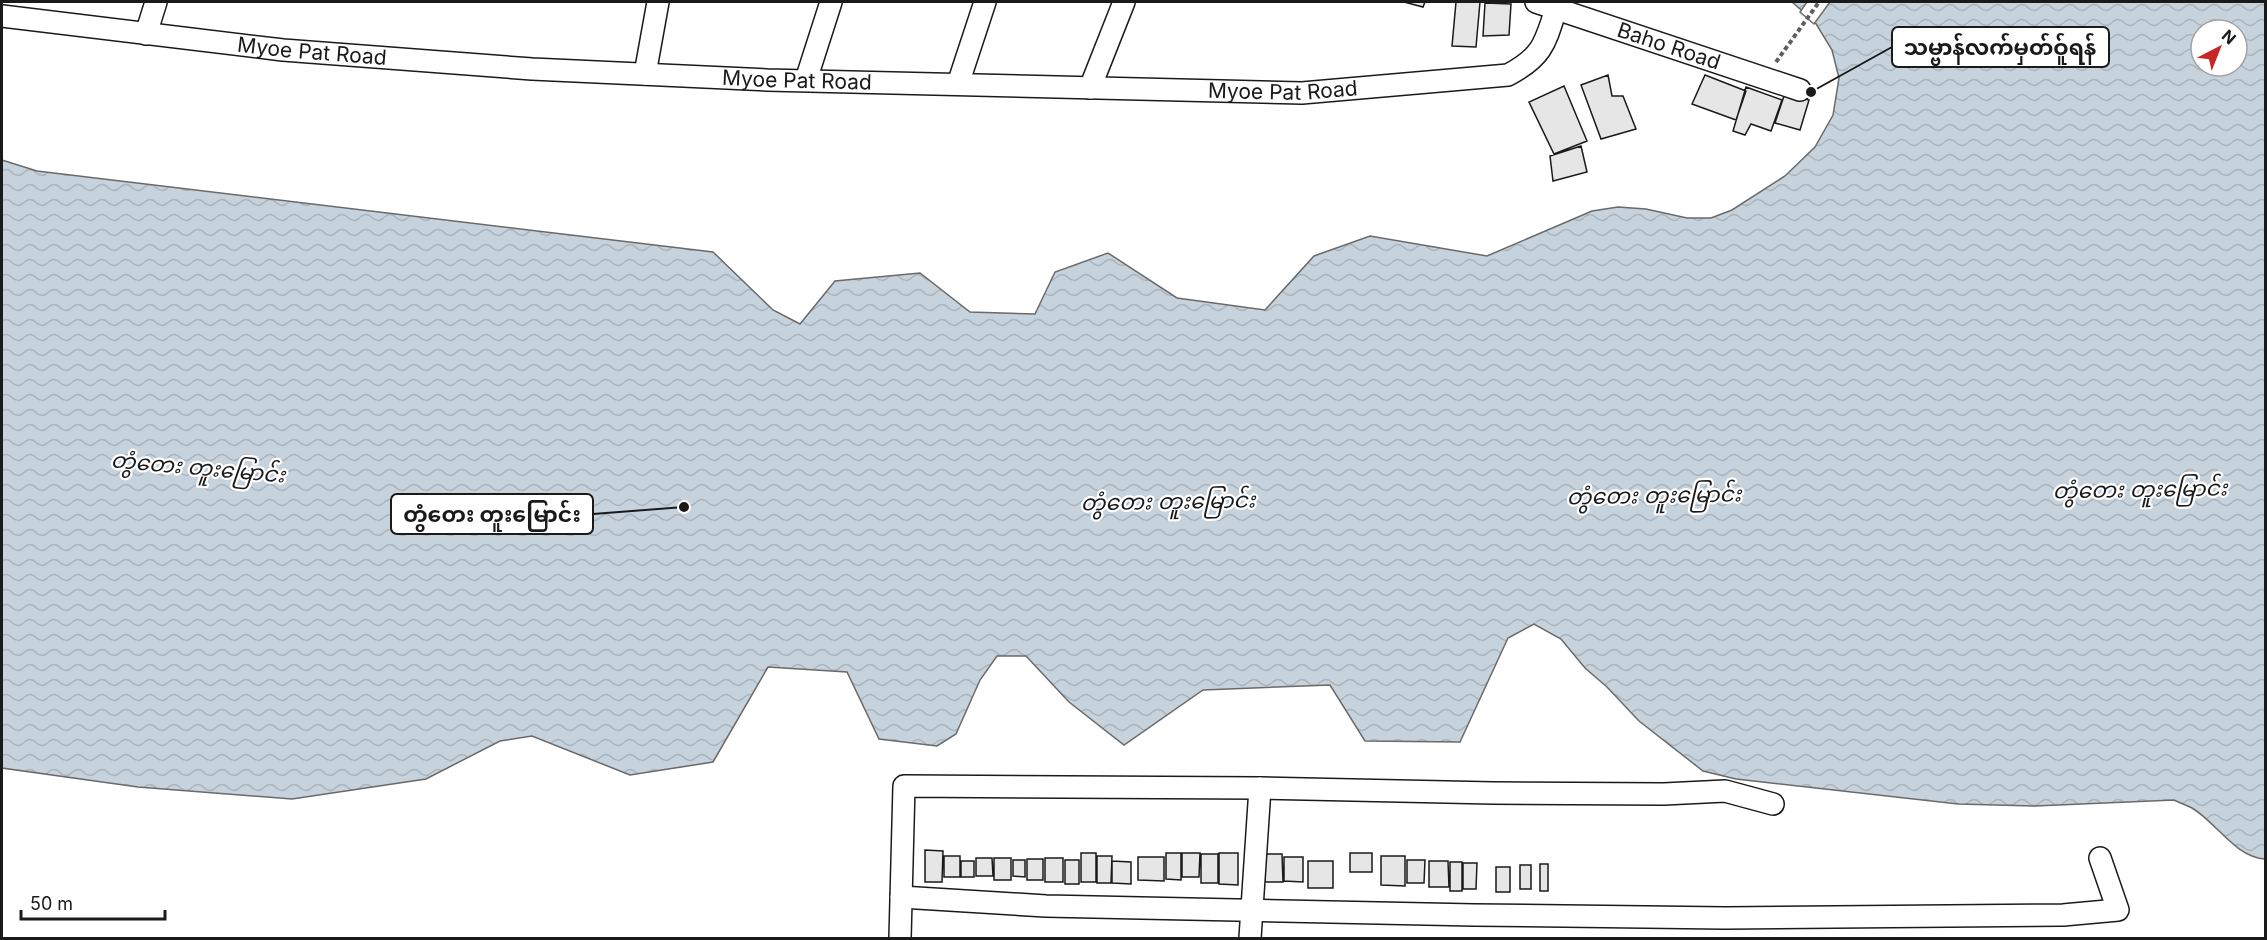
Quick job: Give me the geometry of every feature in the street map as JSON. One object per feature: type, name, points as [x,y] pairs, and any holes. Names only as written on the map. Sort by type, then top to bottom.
[{"type":"street","points":[[146,34],[156,2]]},
{"type":"street","points":[[645,74],[658,2]]},
{"type":"street","points":[[806,80],[831,2]]},
{"type":"street","points":[[958,84],[985,2]]},
{"type":"street","points":[[1090,88],[1124,2]]},
{"type":"street","name":"Baho Road","points":[[1536,2],[1800,90]]},
{"type":"street","name":"Myoe Pat Road","points":[[2,16],[283,50],[532,69],[806,80],[1302,93],[1508,75],[1528,65],[1543,48],[1556,9]]},
{"type":"street","points":[[900,939],[904,786],[1664,794],[1725,791],[1773,804]]},
{"type":"street","points":[[1250,939],[1260,788]]},
{"type":"street","points":[[901,897],[1046,906],[1462,915],[1800,928],[2063,915],[2118,910],[2100,858]]},
{"type":"path","points":[[1778,59],[1819,2]]},
{"type":"water","points":[[1792,2],[2265,2],[2265,859],[2244,852],[2201,814],[2174,800],[2035,806],[1958,804],[1736,779],[1703,771],[1639,721],[1607,687],[1585,668],[1561,639],[1534,624],[1508,638],[1460,742],[1365,741],[1330,685],[1203,690],[1124,745],[1069,702],[1026,656],[997,656],[980,680],[956,734],[937,746],[879,739],[847,672],[768,667],[713,762],[630,775],[532,736],[500,741],[426,779],[292,799],[138,787],[2,768],[2,160],[37,171],[713,252],[773,310],[800,324],[835,281],[920,273],[970,312],[1035,314],[1055,272],[1108,253],[1177,298],[1265,310],[1314,256],[1370,236],[1487,256],[1592,211],[1618,207],[1646,209],[1687,218],[1711,218],[1732,210],[1785,176],[1815,147],[1833,115],[1839,78],[1832,50],[1815,22]]},
{"type":"pier","points":[[1807,2],[1830,2],[1814,24],[1800,12]]},
{"type":"building","points":[[1404,2],[1425,2],[1423,7]]},
{"type":"building","points":[[1456,2],[1480,2],[1476,47],[1452,46]]},
{"type":"building","points":[[1485,3],[1511,4],[1509,35],[1483,36]]},
{"type":"building","points":[[1608,75],[1612,96],[1623,96],[1636,129],[1601,139],[1581,85]]},
{"type":"building","points":[[1705,75],[1746,91],[1736,120],[1692,104]]},
{"type":"building","points":[[1564,86],[1587,141],[1554,154],[1529,102]]},
{"type":"building","points":[[1746,87],[1782,100],[1771,131],[1751,124],[1745,135],[1733,131]]},
{"type":"building","points":[[1785,93],[1809,100],[1800,130],[1775,123]]},
{"type":"building","points":[[1581,146],[1587,172],[1553,181],[1550,156]]},
{"type":"building","points":[[925,850],[943,851],[942,882],[925,882]]},
{"type":"building","points":[[1081,853],[1096,853],[1096,882],[1081,882]]},
{"type":"building","points":[[1166,853],[1181,853],[1181,880],[1166,879]]},
{"type":"building","points":[[1182,853],[1200,853],[1199,877],[1182,877]]},
{"type":"building","points":[[1219,853],[1238,853],[1238,885],[1219,884]]},
{"type":"building","points":[[1350,853],[1372,853],[1372,872],[1350,872]]},
{"type":"building","points":[[1201,854],[1218,854],[1218,883],[1201,883]]},
{"type":"building","points":[[1265,854],[1282,854],[1283,882],[1265,882]]},
{"type":"building","points":[[944,856],[960,856],[960,877],[944,877]]},
{"type":"building","points":[[1097,856],[1112,856],[1111,883],[1097,883]]},
{"type":"building","points":[[1381,856],[1405,856],[1405,886],[1381,885]]},
{"type":"building","points":[[1138,857],[1164,857],[1164,881],[1138,880]]},
{"type":"building","points":[[1284,857],[1303,857],[1303,882],[1284,881]]},
{"type":"building","points":[[976,858],[992,858],[993,876],[976,876]]},
{"type":"building","points":[[994,858],[1011,858],[1011,880],[994,880]]},
{"type":"building","points":[[1045,858],[1063,858],[1063,882],[1045,882]]},
{"type":"building","points":[[1027,859],[1043,859],[1043,880],[1027,880]]},
{"type":"building","points":[[1013,860],[1025,860],[1025,877],[1013,876]]},
{"type":"building","points":[[1065,860],[1079,860],[1079,884],[1065,884]]},
{"type":"building","points":[[1407,860],[1425,860],[1424,883],[1407,883]]},
{"type":"building","points":[[961,861],[974,861],[974,877],[961,877]]},
{"type":"building","points":[[1112,861],[1131,862],[1131,884],[1112,883]]},
{"type":"building","points":[[1308,861],[1333,861],[1333,888],[1308,888]]},
{"type":"building","points":[[1429,861],[1448,861],[1449,887],[1429,887]]},
{"type":"building","points":[[1450,862],[1462,862],[1462,891],[1450,891]]},
{"type":"building","points":[[1463,863],[1477,863],[1476,889],[1463,889]]},
{"type":"building","points":[[1540,864],[1548,864],[1548,891],[1540,891]]},
{"type":"building","points":[[1520,865],[1531,865],[1531,889],[1520,889]]},
{"type":"building","points":[[1496,867],[1510,867],[1510,892],[1496,892]]},
{"type":"place","name":"သမ္ဗာန်လက်မှတ်ဝ်ူရန်","points":[[1811,92]]},
{"type":"place","name":"တွံတေး တူးမြောင်း","points":[[684,507]]}]
